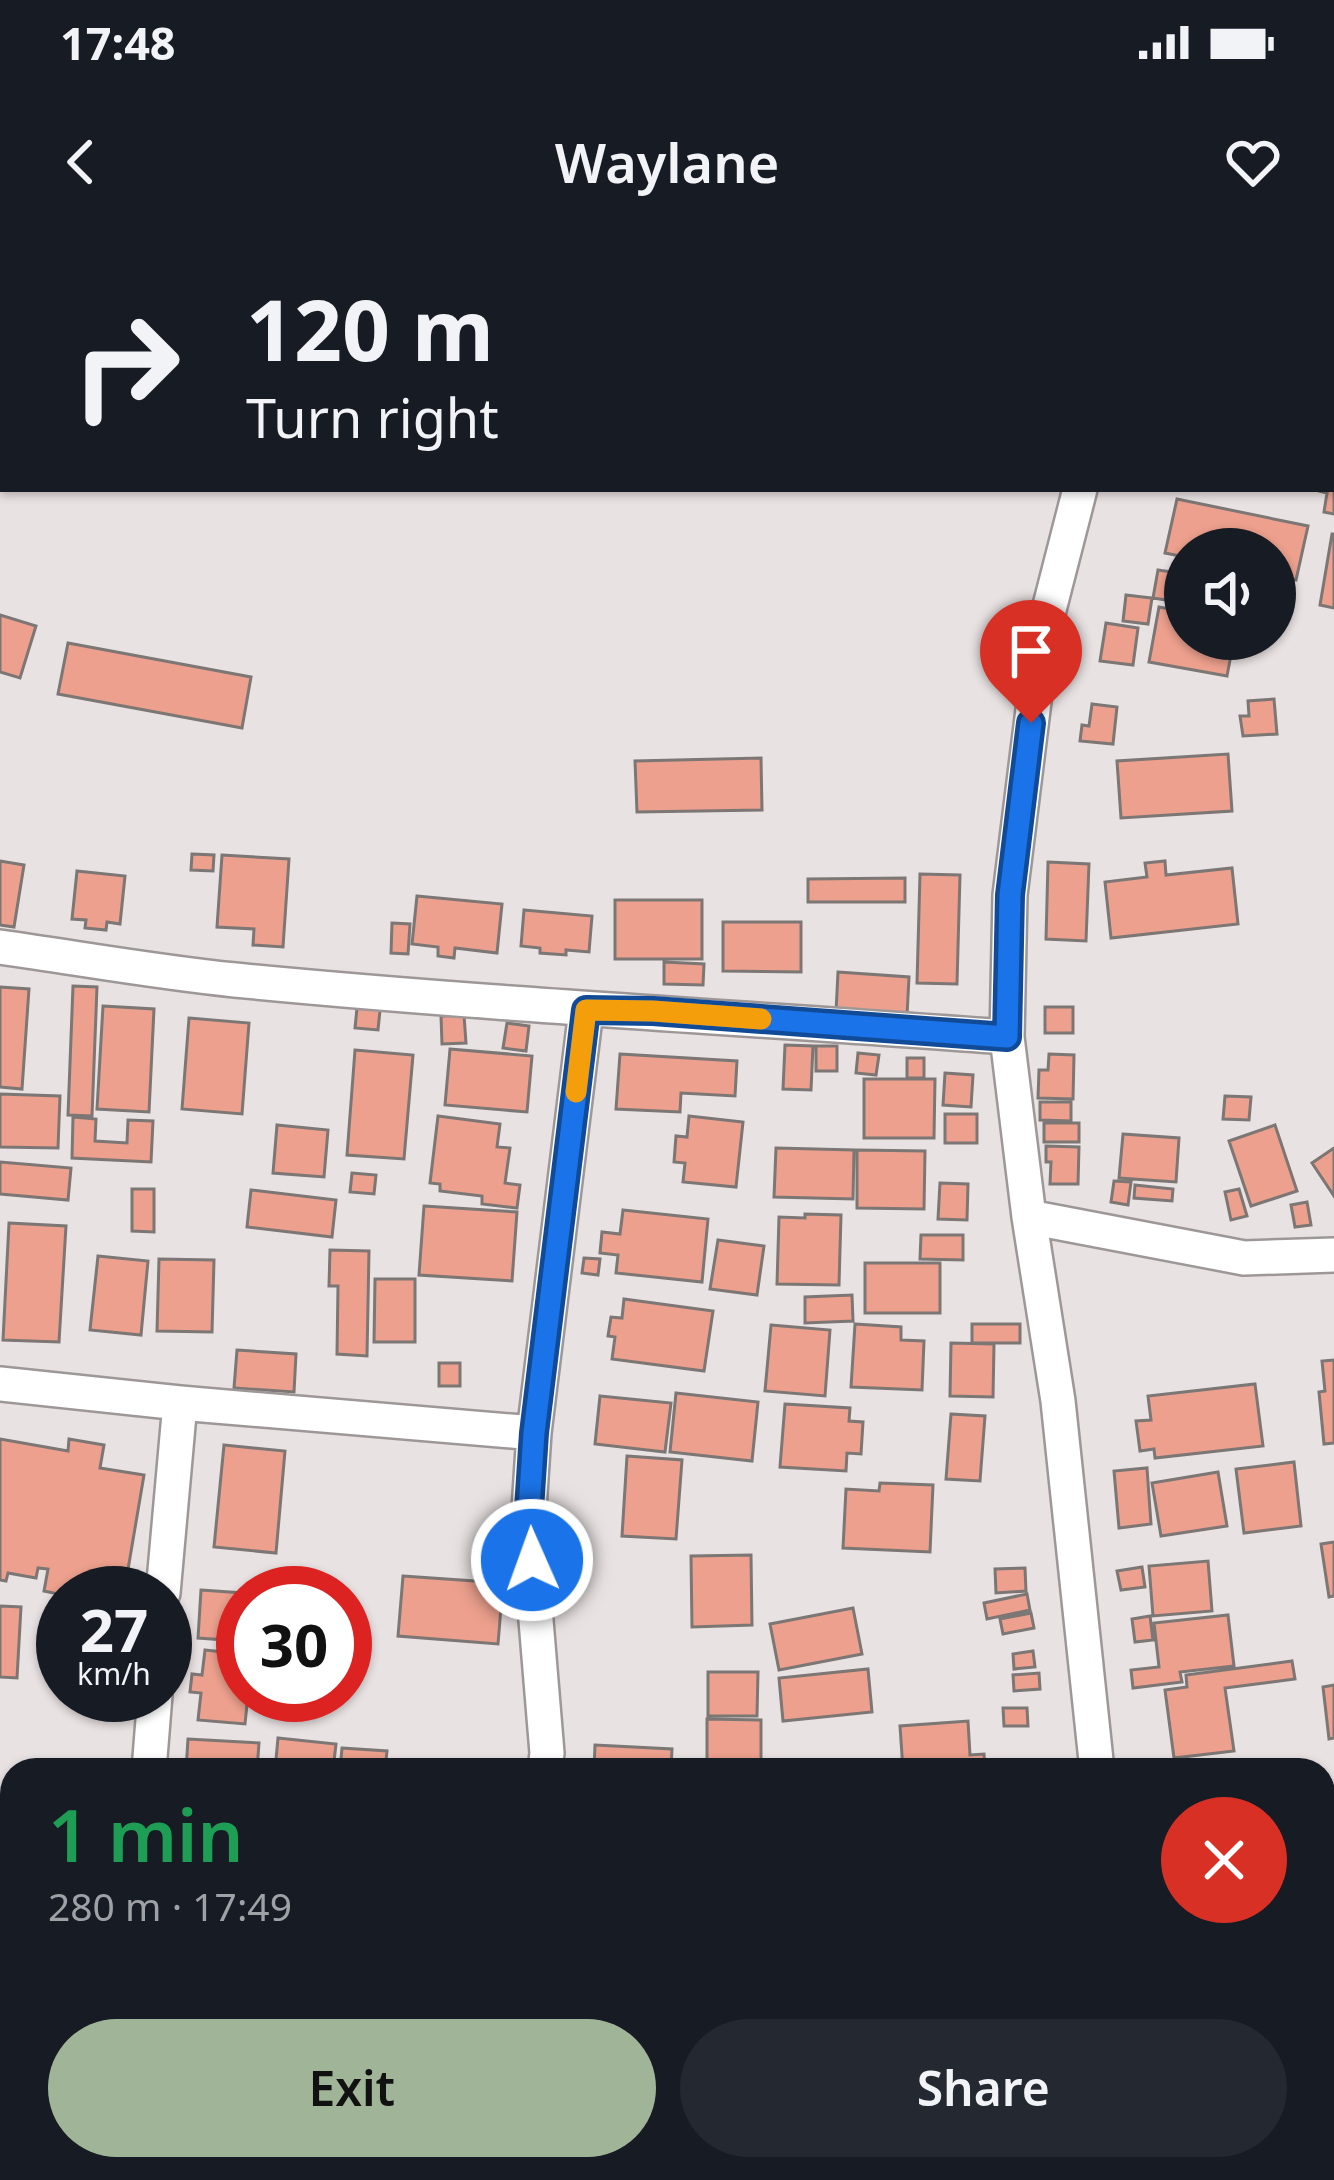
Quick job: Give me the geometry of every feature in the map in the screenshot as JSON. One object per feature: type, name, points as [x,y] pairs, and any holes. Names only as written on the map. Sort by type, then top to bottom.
[{"type":"street","points":[[1079,492],[1042,637],[1010,895],[1007,1037],[1058,1401],[1096,1758]]},
{"type":"street","points":[[0,947],[230,979],[586,1010],[1007,1037]]},
{"type":"street","points":[[546,1758],[528,1524],[534,1433],[586,1010]]},
{"type":"street","points":[[1029,1217],[1244,1258],[1334,1255]]},
{"type":"street","points":[[0,1384],[534,1433]]},
{"type":"street","points":[[165,1566],[180,1403]]},
{"type":"street","points":[[150,1758],[153,1722]]},
{"type":"building","points":[[1323,492],[1334,492],[1334,514],[1324,512],[1327,493]]},
{"type":"building","points":[[1177,499],[1308,526],[1296,580],[1296,528],[1171,528]]},
{"type":"building","points":[[1334,534],[1334,608],[1320,605]]},
{"type":"building","points":[[1158,570],[1164,571],[1164,600],[1153,598]]},
{"type":"building","points":[[1126,595],[1152,598],[1148,624],[1123,621]]},
{"type":"building","points":[[1159,607],[1164,608],[1164,660],[1230,660],[1227,676],[1149,662]]},
{"type":"building","points":[[0,615],[36,626],[20,678],[0,672]]},
{"type":"building","points":[[1106,623],[1138,628],[1133,665],[1100,661]]},
{"type":"building","points":[[68,643],[251,677],[242,728],[58,694]]},
{"type":"building","points":[[1274,699],[1277,734],[1243,736],[1240,716],[1249,716],[1248,701]]},
{"type":"building","points":[[1092,704],[1117,707],[1113,744],[1080,741],[1082,725],[1089,726]]},
{"type":"building","points":[[1228,754],[1232,811],[1121,818],[1117,761]]},
{"type":"building","points":[[761,758],[762,810],[637,812],[635,761]]},
{"type":"building","points":[[192,854],[214,855],[213,871],[191,870]]},
{"type":"building","points":[[222,855],[289,859],[283,947],[253,945],[254,929],[217,927]]},
{"type":"building","points":[[0,861],[24,865],[14,927],[0,925]]},
{"type":"building","points":[[1165,861],[1166,875],[1232,868],[1238,924],[1111,938],[1105,882],[1147,877],[1145,863]]},
{"type":"building","points":[[1048,862],[1089,864],[1086,941],[1046,939]]},
{"type":"building","points":[[77,871],[125,876],[120,924],[107,922],[106,930],[85,928],[86,920],[72,919]]},
{"type":"building","points":[[920,874],[960,875],[957,984],[917,983]]},
{"type":"building","points":[[905,878],[905,902],[808,902],[808,879]]},
{"type":"building","points":[[417,896],[502,904],[497,953],[455,948],[454,958],[438,956],[438,947],[412,944]]},
{"type":"building","points":[[615,900],[702,900],[702,959],[615,959]]},
{"type":"building","points":[[524,910],[592,916],[589,952],[540,953],[540,948],[521,946]]},
{"type":"building","points":[[723,922],[801,922],[801,972],[723,971]]},
{"type":"building","points":[[392,923],[410,924],[408,954],[391,953]]},
{"type":"building","points":[[664,962],[704,964],[703,985],[664,984]]},
{"type":"building","points":[[838,972],[909,977],[907,1016],[836,1012]]},
{"type":"building","points":[[73,986],[97,987],[92,1116],[68,1115]]},
{"type":"building","points":[[0,987],[29,989],[22,1089],[0,1087]]},
{"type":"building","points":[[358,998],[381,1001],[378,1030],[355,1028]]},
{"type":"building","points":[[103,1006],[154,1009],[149,1112],[97,1109]]},
{"type":"building","points":[[1045,1007],[1073,1007],[1073,1033],[1045,1033]]},
{"type":"building","points":[[464,1015],[466,1043],[442,1044],[441,1016]]},
{"type":"building","points":[[189,1018],[249,1023],[242,1114],[182,1109]]},
{"type":"building","points":[[507,1023],[529,1026],[526,1051],[503,1048]]},
{"type":"building","points":[[785,1045],[813,1046],[811,1090],[783,1089]]},
{"type":"building","points":[[816,1046],[837,1046],[837,1071],[816,1071]]},
{"type":"building","points":[[450,1049],[532,1056],[527,1112],[445,1105]]},
{"type":"building","points":[[355,1050],[413,1055],[404,1159],[347,1155]]},
{"type":"building","points":[[858,1053],[879,1055],[876,1075],[856,1073]]},
{"type":"building","points":[[620,1054],[737,1061],[735,1096],[681,1093],[680,1112],[616,1109]]},
{"type":"building","points":[[1049,1054],[1074,1055],[1073,1099],[1038,1098],[1039,1070],[1048,1070]]},
{"type":"building","points":[[907,1058],[924,1058],[924,1078],[907,1078]]},
{"type":"building","points":[[945,1073],[973,1075],[971,1107],[943,1105]]},
{"type":"building","points":[[864,1079],[935,1079],[934,1138],[864,1138]]},
{"type":"building","points":[[0,1094],[60,1096],[58,1148],[0,1147]]},
{"type":"building","points":[[1225,1096],[1251,1097],[1249,1120],[1223,1119]]},
{"type":"building","points":[[1040,1102],[1071,1102],[1071,1121],[1040,1120]]},
{"type":"building","points":[[945,1114],[977,1114],[977,1143],[945,1143]]},
{"type":"building","points":[[438,1116],[500,1124],[497,1147],[510,1148],[505,1183],[520,1185],[517,1208],[482,1204],[482,1196],[440,1191],[440,1184],[430,1183]]},
{"type":"building","points":[[689,1116],[743,1122],[736,1187],[683,1182],[685,1163],[674,1162],[676,1136],[687,1137]]},
{"type":"building","points":[[73,1117],[96,1119],[95,1141],[127,1143],[128,1120],[153,1121],[151,1162],[72,1158]]},
{"type":"building","points":[[1044,1123],[1079,1123],[1079,1142],[1044,1142]]},
{"type":"building","points":[[277,1125],[328,1130],[324,1177],[273,1173]]},
{"type":"building","points":[[1275,1125],[1297,1191],[1251,1206],[1229,1141]]},
{"type":"building","points":[[1123,1134],[1179,1138],[1176,1182],[1119,1178]]},
{"type":"building","points":[[1046,1146],[1079,1147],[1078,1184],[1050,1184]]},
{"type":"building","points":[[776,1148],[854,1150],[853,1199],[774,1197]]},
{"type":"building","points":[[1334,1148],[1334,1196],[1312,1163]]},
{"type":"building","points":[[857,1150],[925,1151],[924,1209],[857,1208]]},
{"type":"building","points":[[0,1162],[71,1168],[68,1200],[0,1194]]},
{"type":"building","points":[[352,1173],[376,1175],[374,1194],[350,1192]]},
{"type":"building","points":[[1114,1181],[1131,1182],[1128,1205],[1111,1202]]},
{"type":"building","points":[[940,1183],[968,1184],[967,1220],[938,1219]]},
{"type":"building","points":[[1135,1185],[1173,1189],[1172,1201],[1134,1198]]},
{"type":"building","points":[[132,1189],[154,1189],[154,1232],[132,1231]]},
{"type":"building","points":[[1239,1189],[1247,1216],[1231,1220],[1225,1192]]},
{"type":"building","points":[[251,1190],[336,1200],[332,1237],[247,1227]]},
{"type":"building","points":[[1307,1202],[1311,1225],[1295,1227],[1291,1205]]},
{"type":"building","points":[[424,1206],[517,1212],[512,1281],[419,1275]]},
{"type":"building","points":[[623,1210],[708,1219],[702,1282],[616,1273],[618,1255],[600,1253],[602,1232],[620,1234]]},
{"type":"building","points":[[805,1214],[841,1215],[839,1285],[777,1284],[779,1217],[805,1218]]},
{"type":"building","points":[[9,1223],[66,1226],[59,1342],[3,1340]]},
{"type":"building","points":[[921,1235],[963,1235],[963,1260],[920,1259]]},
{"type":"building","points":[[718,1240],[764,1246],[757,1295],[710,1289]]},
{"type":"building","points":[[330,1250],[369,1251],[367,1356],[337,1354],[338,1286],[329,1286]]},
{"type":"building","points":[[98,1256],[148,1261],[141,1335],[90,1330]]},
{"type":"building","points":[[584,1258],[600,1259],[598,1275],[582,1273]]},
{"type":"building","points":[[159,1259],[214,1260],[212,1332],[157,1331]]},
{"type":"building","points":[[865,1263],[940,1263],[940,1313],[865,1313]]},
{"type":"building","points":[[375,1279],[415,1279],[415,1342],[374,1342]]},
{"type":"building","points":[[852,1295],[853,1321],[805,1323],[805,1297]]},
{"type":"building","points":[[624,1299],[713,1311],[704,1371],[612,1359],[611,1317],[622,1318]]},
{"type":"building","points":[[855,1324],[901,1327],[901,1340],[924,1341],[922,1390],[851,1387]]},
{"type":"building","points":[[972,1324],[1020,1324],[1020,1343],[972,1343]]},
{"type":"building","points":[[771,1325],[830,1330],[825,1396],[765,1391]]},
{"type":"building","points":[[951,1343],[994,1344],[993,1397],[950,1396]]},
{"type":"building","points":[[237,1350],[296,1354],[294,1392],[234,1388]]},
{"type":"building","points":[[1334,1360],[1334,1443],[1324,1444],[1319,1392],[1325,1391],[1322,1361]]},
{"type":"building","points":[[439,1363],[460,1363],[460,1386],[439,1386]]},
{"type":"building","points":[[1255,1384],[1263,1446],[1155,1458],[1154,1449],[1140,1451],[1136,1421],[1151,1420],[1148,1396]]},
{"type":"building","points":[[676,1393],[758,1402],[752,1461],[670,1452]]},
{"type":"building","points":[[600,1396],[671,1403],[665,1452],[595,1444]]},
{"type":"building","points":[[785,1404],[850,1408],[849,1421],[863,1422],[861,1454],[847,1453],[846,1471],[780,1467]]},
{"type":"building","points":[[951,1414],[985,1416],[980,1481],[946,1479]]},
{"type":"building","points":[[0,1439],[68,1451],[69,1439],[104,1445],[100,1468],[144,1475],[129,1566],[36,1566],[36,1578],[8,1573],[6,1581],[0,1580]]},
{"type":"building","points":[[224,1445],[285,1451],[276,1553],[214,1547]]},
{"type":"building","points":[[627,1456],[682,1460],[676,1539],[622,1536]]},
{"type":"building","points":[[1294,1462],[1301,1526],[1244,1533],[1236,1469]]},
{"type":"building","points":[[1147,1468],[1151,1524],[1119,1528],[1114,1471]]},
{"type":"building","points":[[1218,1472],[1227,1526],[1161,1536],[1152,1483]]},
{"type":"building","points":[[880,1483],[933,1485],[930,1552],[843,1548],[846,1489],[879,1491]]},
{"type":"building","points":[[1334,1542],[1334,1596],[1329,1597],[1321,1544]]},
{"type":"building","points":[[751,1555],[752,1625],[692,1627],[691,1556]]},
{"type":"building","points":[[1208,1561],[1212,1611],[1153,1616],[1149,1566]]},
{"type":"building","points":[[1142,1567],[1145,1587],[1121,1590],[1117,1571]]},
{"type":"building","points":[[1025,1568],[1026,1591],[996,1593],[995,1569]]},
{"type":"building","points":[[403,1576],[503,1583],[498,1644],[398,1636]]},
{"type":"building","points":[[201,1590],[216,1591],[216,1639],[198,1638]]},
{"type":"building","points":[[1027,1594],[1030,1610],[987,1619],[984,1603]]},
{"type":"building","points":[[0,1606],[21,1607],[17,1678],[0,1677]]},
{"type":"building","points":[[853,1608],[862,1654],[779,1670],[770,1624]]},
{"type":"building","points":[[1031,1613],[1034,1628],[1003,1634],[1000,1619]]},
{"type":"building","points":[[1228,1615],[1234,1666],[1180,1672],[1182,1682],[1133,1688],[1131,1670],[1159,1667],[1154,1623]]},
{"type":"building","points":[[1150,1616],[1153,1640],[1135,1642],[1132,1619]]},
{"type":"building","points":[[205,1650],[216,1651],[216,1722],[198,1720],[201,1693],[192,1692],[192,1674],[202,1675]]},
{"type":"building","points":[[1033,1651],[1035,1667],[1014,1669],[1013,1654]]},
{"type":"building","points":[[1292,1661],[1295,1679],[1225,1688],[1234,1751],[1174,1758],[1165,1690],[1187,1687],[1186,1675]]},
{"type":"building","points":[[868,1669],[872,1712],[783,1721],[779,1678]]},
{"type":"building","points":[[708,1672],[758,1672],[757,1716],[708,1716]]},
{"type":"building","points":[[1039,1673],[1040,1689],[1014,1691],[1013,1675]]},
{"type":"building","points":[[1334,1685],[1334,1738],[1329,1739],[1323,1687]]},
{"type":"building","points":[[1003,1708],[1027,1708],[1028,1726],[1004,1726]]},
{"type":"building","points":[[707,1719],[761,1720],[761,1758],[707,1758]]},
{"type":"building","points":[[968,1721],[970,1755],[984,1754],[984,1758],[902,1758],[900,1726]]},
{"type":"building","points":[[278,1738],[336,1744],[334,1758],[276,1758]]},
{"type":"building","points":[[188,1739],[259,1743],[258,1758],[187,1758]]},
{"type":"building","points":[[595,1745],[672,1749],[672,1758],[594,1758]]},
{"type":"building","points":[[342,1748],[387,1751],[386,1758],[341,1758]]},
{"type":"slow traffic","points":[[576,1092],[586,1010],[761,1019]]},
{"type":"route","points":[[532,1560],[528,1524],[534,1433],[586,1010],[1007,1037],[1010,895],[1031,723]]}]
